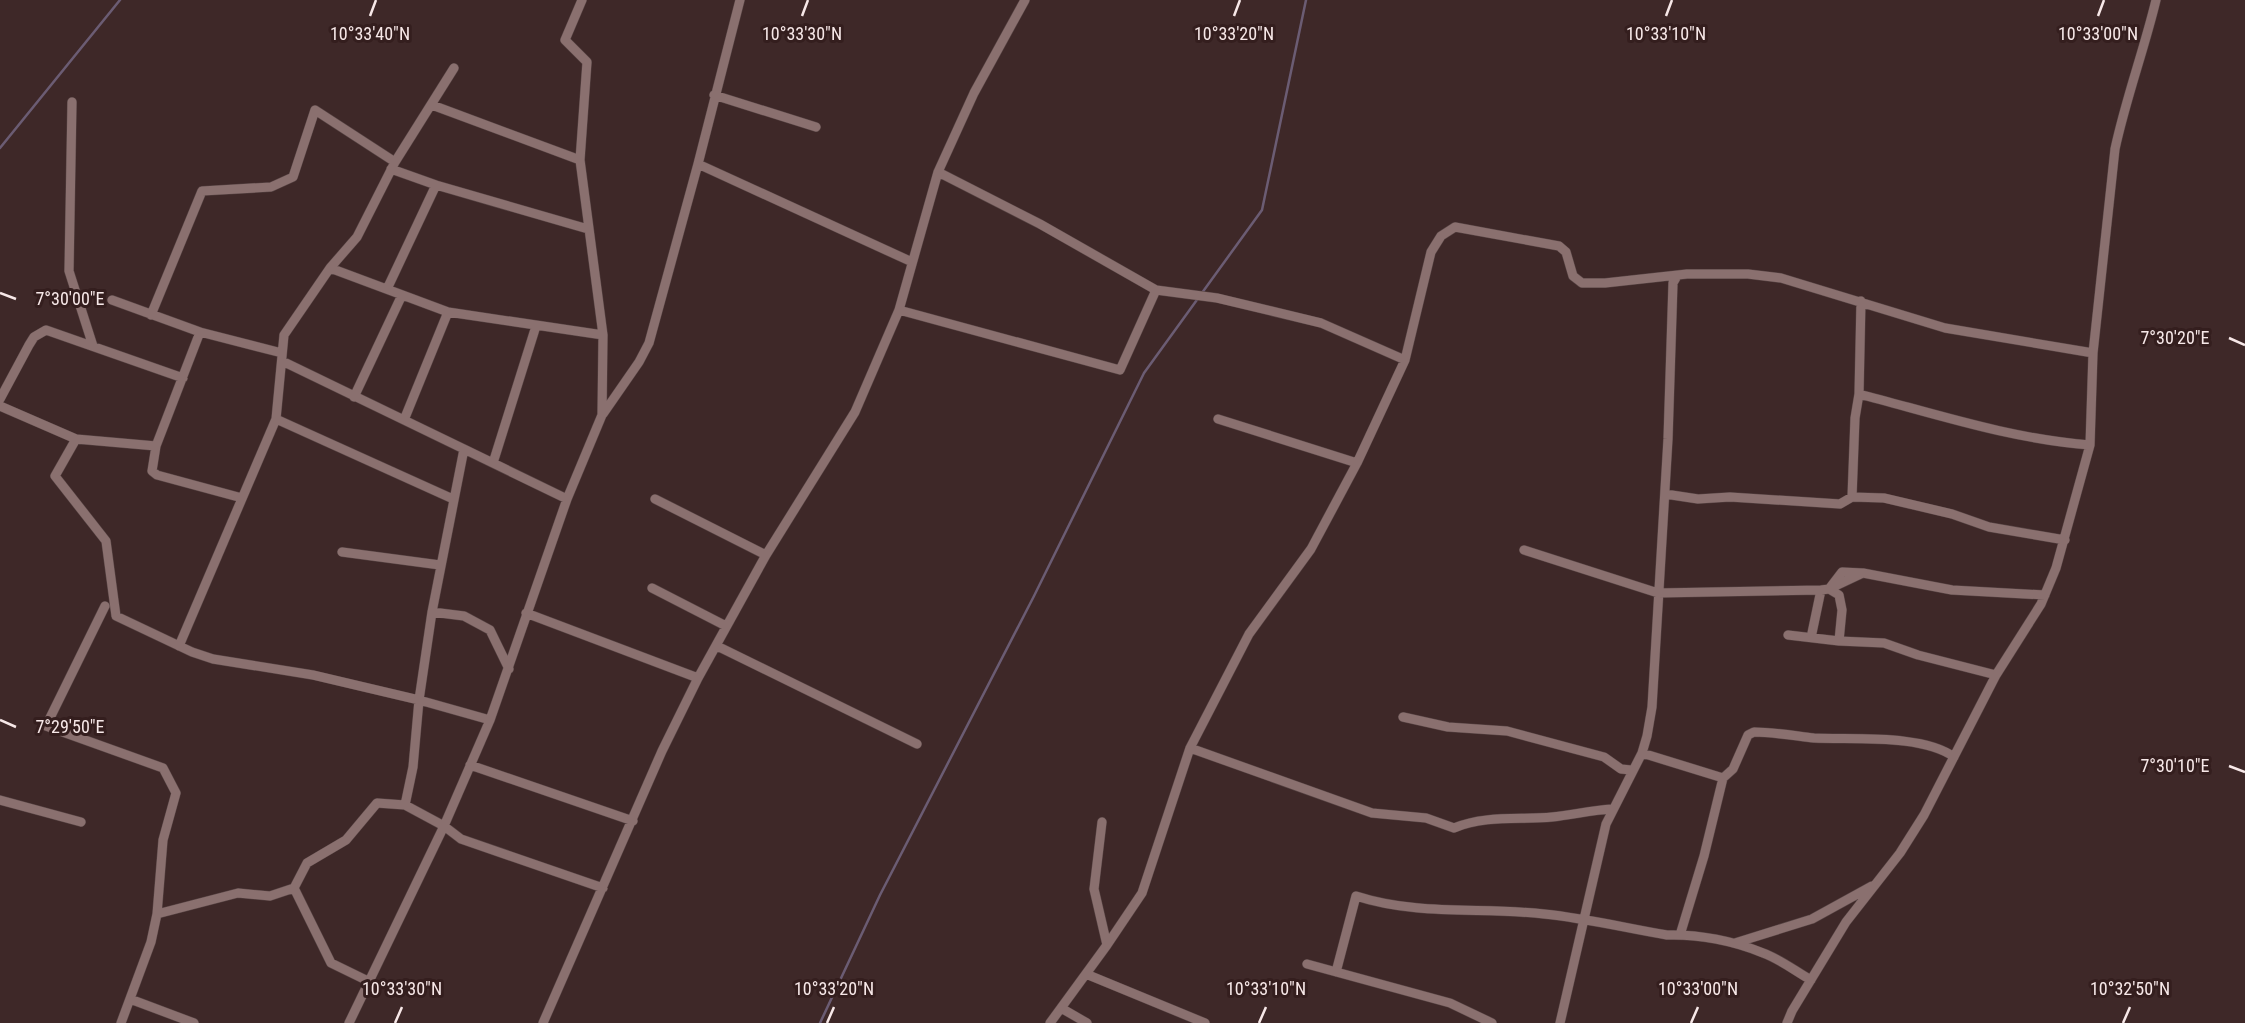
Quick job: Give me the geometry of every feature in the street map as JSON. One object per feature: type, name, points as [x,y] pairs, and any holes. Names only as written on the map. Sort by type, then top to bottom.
[{"type":"street","points":[[582,0],[565,40],[587,62],[580,160],[603,335],[602,415]]},
{"type":"street","points":[[349,1023],[444,826],[490,720],[526,613],[602,415],[649,343],[740,0]]},
{"type":"street","points":[[546,1023],[662,751],[698,678],[766,555],[855,412],[899,310],[938,172],[974,93],[1025,0]]},
{"type":"street","points":[[1787,1023],[1846,922],[1879,882],[1924,815],[1996,675],[2045,595],[2056,568],[2091,445],[2093,353],[2115,149],[2156,0]]},
{"type":"street","points":[[179,646],[276,419],[284,335],[330,268],[357,237],[393,166],[454,68]]},
{"type":"street","points":[[714,95],[816,127]]},
{"type":"street","points":[[72,102],[68,271],[93,346]]},
{"type":"street","points":[[432,104],[580,160]]},
{"type":"street","points":[[151,315],[202,191],[271,187],[293,177],[315,110],[393,166],[436,185],[588,229]]},
{"type":"street","points":[[698,164],[912,262]]},
{"type":"street","points":[[938,172],[1040,224],[1156,290],[1217,298],[1321,323],[1405,360]]},
{"type":"street","points":[[387,289],[436,185]]},
{"type":"street","points":[[1050,1023],[1143,893],[1190,748],[1249,634],[1311,549],[1357,463],[1405,360],[1431,252],[1441,236],[1455,227],[1559,246],[1566,252],[1573,276],[1583,283],[1687,274],[1781,278],[1945,328],[2093,353]]},
{"type":"street","points":[[330,268],[448,312],[603,335]]},
{"type":"street","points":[[1560,1023],[1606,824],[1642,752],[1652,707],[1668,439],[1673,283],[1677,276]]},
{"type":"street","points":[[899,310],[1120,370],[1156,290]]},
{"type":"street","points":[[354,397],[402,295]]},
{"type":"street","points":[[112,300],[200,332],[282,357],[354,397],[568,499]]},
{"type":"street","points":[[1852,497],[1855,418],[1859,394],[1861,301]]},
{"type":"street","points":[[404,420],[448,312]]},
{"type":"street","points":[[493,463],[536,326]]},
{"type":"street","points":[[0,399],[29,345],[46,330],[183,378]]},
{"type":"street","points":[[200,332],[156,446],[152,471],[157,475],[242,498]]},
{"type":"street","points":[[1859,394],[1977,427],[2007,431],[2044,441],[2091,445]]},
{"type":"street","points":[[0,406],[76,439],[156,446]]},
{"type":"street","points":[[276,419],[453,499]]},
{"type":"street","points":[[1218,419],[1357,463]]},
{"type":"street","points":[[76,439],[55,476],[106,541],[116,615],[179,646],[213,659],[313,675],[490,720]]},
{"type":"street","points":[[405,804],[414,767],[419,700],[432,612],[464,449]]},
{"type":"street","points":[[1665,494],[1698,499],[1730,497],[1840,504],[1852,497],[1884,498],[1952,514],[1989,527],[2066,540]]},
{"type":"street","points":[[655,499],[766,555]]},
{"type":"street","points":[[1524,550],[1658,593],[1825,590],[1839,595],[1842,610],[1839,641]]},
{"type":"street","points":[[342,552],[440,565]]},
{"type":"street","points":[[1812,633],[1825,590],[1863,573],[1952,590],[2045,595]]},
{"type":"street","points":[[652,588],[726,626]]},
{"type":"street","points":[[105,606],[46,726],[163,768],[176,793],[163,840],[152,942],[121,1023]]},
{"type":"street","points":[[432,612],[464,616],[490,630],[509,669]]},
{"type":"street","points":[[526,613],[698,678]]},
{"type":"street","points":[[1788,635],[1884,643],[1918,655],[1996,675]]},
{"type":"street","points":[[716,646],[917,744]]},
{"type":"street","points":[[1403,717],[1448,727],[1507,731],[1604,757],[1621,769],[1631,770]]},
{"type":"street","points":[[1680,935],[1704,856],[1723,778],[1733,769],[1748,735],[1754,732],[1896,741],[1931,745],[1954,757]]},
{"type":"street","points":[[1190,748],[1372,813],[1426,818],[1454,828],[1482,820],[1553,817],[1612,809]]},
{"type":"street","points":[[1642,752],[1723,778]]},
{"type":"street","points":[[470,765],[633,821]]},
{"type":"street","points":[[0,800],[80,822]]},
{"type":"street","points":[[157,914],[238,893],[270,896],[294,888],[307,863],[346,840],[377,803],[405,804],[461,839],[603,888]]},
{"type":"street","points":[[1102,822],[1094,889],[1107,945]]},
{"type":"street","points":[[1735,943],[1812,919],[1879,882]]},
{"type":"street","points":[[294,888],[331,962],[370,982]]},
{"type":"street","points":[[1336,972],[1356,896],[1382,904],[1429,909],[1543,914],[1667,935],[1735,943],[1766,954],[1811,980]]},
{"type":"street","points":[[1307,964],[1450,1003],[1492,1023]]},
{"type":"street","points":[[1086,974],[1205,1023]]},
{"type":"street","points":[[130,999],[194,1023]]},
{"type":"street","points":[[1061,1008],[1087,1023]]},
{"type":"waterway","points":[[0,148],[120,0]]},
{"type":"waterway","points":[[820,1023],[880,895],[1034,596],[1144,373],[1262,210],[1306,0]]}]
